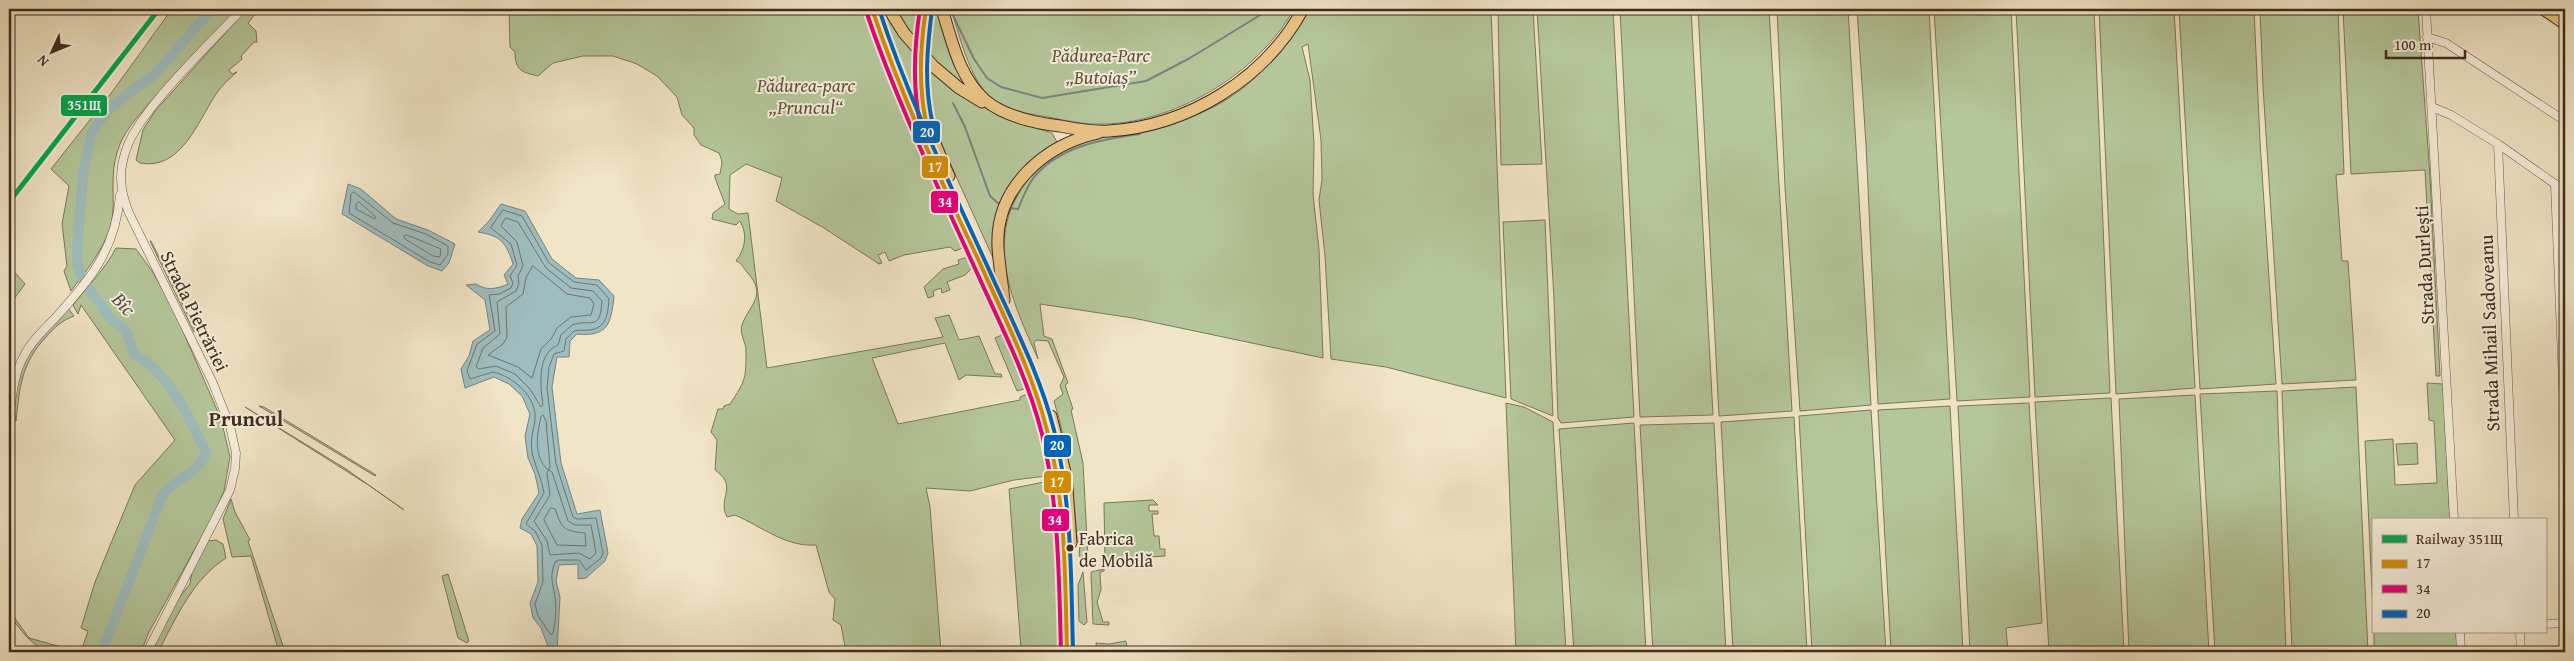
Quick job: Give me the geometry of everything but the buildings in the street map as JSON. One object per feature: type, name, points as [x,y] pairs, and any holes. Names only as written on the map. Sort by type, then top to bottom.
[{"type":"highway","points":[[872,9],[894,71],[982,259],[1004,300],[1042,386],[1062,458],[1071,526],[1074,652]]},
{"type":"highway","points":[[889,9],[904,33],[933,66],[959,88],[983,103],[1010,114],[1050,125],[1107,131]]},
{"type":"highway","points":[[926,9],[918,66],[923,110],[932,139],[1035,390],[1053,452],[1062,514],[1067,652]]},
{"type":"highway","points":[[942,9],[961,66],[977,91],[995,108]]},
{"type":"highway","points":[[1004,300],[998,246],[1003,212],[1017,184],[1030,167],[1047,154],[1084,137],[1107,131],[1137,128],[1175,117],[1228,91],[1272,52],[1303,9]]},
{"type":"highway","points":[[2543,9],[2565,24]]},
{"type":"street","name":"Strada Pietrăriei","points":[[147,652],[230,490],[236,453],[230,426],[212,381],[129,213],[121,190],[123,159],[133,134],[159,100],[242,9]]},
{"type":"street","name":"Strada Durlești","points":[[2426,9],[2454,518]]},
{"type":"street","points":[[2556,9],[2565,13]]},
{"type":"street","points":[[2427,37],[2446,43],[2565,121]]},
{"type":"street","points":[[2432,107],[2451,115],[2498,144],[2565,190]]},
{"type":"street","name":"Strada Mihail Sadoveanu","points":[[2498,144],[2514,518]]},
{"type":"street","points":[[2555,184],[2565,431]]},
{"type":"street","points":[[9,419],[16,375],[24,355],[76,295],[94,272],[109,247],[119,215],[121,190]]},
{"type":"street","points":[[2546,624],[2565,623]]},
{"type":"street","points":[[2460,634],[2461,652]]},
{"type":"street","points":[[2520,634],[2521,652]]},
{"type":"green space","points":[[172,9],[237,9],[154,98],[135,120],[123,138],[115,162],[113,211],[108,233],[98,254],[71,291],[64,271],[67,266],[62,224],[69,186],[51,169],[112,92]]},
{"type":"green space","points":[[247,9],[259,9],[248,23],[256,31],[257,42],[254,42],[241,56],[242,59],[229,70],[232,74],[237,72],[218,91],[187,142],[177,152],[167,159],[154,163],[140,163],[136,160],[143,130],[155,111]]},
{"type":"green space","name":"Pădurea-parc „Pruncul“","points":[[509,9],[867,9],[965,247],[955,251],[950,247],[904,255],[889,261],[885,252],[878,255],[882,263],[879,264],[824,228],[776,201],[782,178],[746,164],[730,175],[729,209],[738,214],[748,213],[767,368],[943,337],[935,318],[949,315],[959,340],[979,336],[995,374],[1001,374],[1002,377],[966,375],[959,380],[945,343],[872,358],[898,424],[1020,400],[1020,397],[1027,394],[1031,396],[1047,449],[1048,469],[1046,476],[1014,480],[970,491],[926,488],[930,507],[941,652],[846,652],[841,625],[833,620],[835,599],[829,592],[816,545],[805,545],[784,540],[735,515],[727,517],[724,504],[727,487],[722,476],[715,470],[717,440],[711,432],[718,409],[723,409],[724,406],[730,404],[744,378],[746,350],[741,328],[757,294],[753,280],[741,264],[736,261],[742,252],[745,237],[740,221],[736,225],[712,219],[713,213],[725,204],[715,178],[715,175],[720,174],[721,160],[719,153],[701,145],[694,135],[694,128],[682,115],[677,97],[657,76],[637,64],[613,56],[583,56],[553,63],[538,76],[520,69],[516,63],[515,52],[510,47]]},
{"type":"green space","points":[[875,9],[884,9],[914,52],[932,146],[910,100]]},
{"type":"green space","points":[[893,9],[922,9],[917,41]]},
{"type":"green space","points":[[931,9],[937,9],[954,64],[965,85],[937,63],[924,48]]},
{"type":"green space","name":"Pădurea-Parc „Butoiaș”","points":[[951,9],[1294,9],[1278,33],[1259,55],[1210,92],[1183,106],[1154,116],[1125,122],[1096,124],[1072,122],[1023,112],[1006,107],[991,98],[979,84],[974,74]]},
{"type":"green space","points":[[1310,9],[1491,9],[1506,398],[1386,367],[1331,359],[1325,256],[1319,200],[1322,180],[1321,140],[1308,44],[1302,47],[1310,80],[1314,144],[1313,195],[1319,249],[1323,358],[1133,318],[1040,304],[1044,336],[1052,339],[1068,383],[1065,385],[1073,409],[1071,410],[1083,463],[1088,558],[1082,559],[1079,556],[1080,545],[1077,541],[1067,453],[1054,401],[1063,394],[1060,386],[1064,377],[1048,341],[1036,340],[1034,343],[1038,359],[1020,316],[1006,272],[1004,250],[1006,228],[1012,206],[1025,184],[1036,171],[1050,159],[1073,145],[1102,137],[1138,133],[1165,126],[1225,101],[1254,79],[1267,66],[1279,53]]},
{"type":"green space","points":[[1498,9],[1533,9],[1542,164],[1501,165]]},
{"type":"green space","points":[[1537,9],[1613,9],[1634,417],[1561,423],[1558,418],[1554,298]]},
{"type":"green space","points":[[1620,9],[1691,9],[1713,415],[1640,417]]},
{"type":"green space","points":[[1698,9],[1769,9],[1792,411],[1719,416]]},
{"type":"green space","points":[[1777,9],[1848,9],[1871,405],[1800,411],[1785,187]]},
{"type":"green space","points":[[1857,9],[1929,9],[1950,399],[1878,404],[1866,144]]},
{"type":"green space","points":[[1934,9],[2011,9],[2030,397],[1957,401]]},
{"type":"green space","points":[[2016,9],[2094,9],[2110,393],[2035,397]]},
{"type":"green space","points":[[2099,9],[2174,9],[2195,388],[2116,394]]},
{"type":"green space","points":[[2179,9],[2254,9],[2260,142],[2276,384],[2200,389]]},
{"type":"green space","points":[[2260,9],[2338,9],[2344,174],[2336,175],[2342,261],[2348,261],[2356,380],[2282,384],[2263,87]]},
{"type":"green space","points":[[2343,9],[2418,9],[2430,177],[2440,376],[2436,376],[2425,170],[2351,174]]},
{"type":"green space","points":[[922,61],[950,87],[966,97],[999,114],[1052,133],[1057,142],[1026,165],[1017,176],[994,260],[931,121]]},
{"type":"green space","points":[[1545,220],[1553,416],[1511,399],[1503,222]]},
{"type":"green space","points":[[150,241],[196,331],[194,332]]},
{"type":"green space","points":[[116,248],[136,249],[152,271],[172,306],[221,419],[230,457],[224,491],[213,516],[149,632],[141,652],[81,652],[88,631],[81,628],[95,582],[135,485],[175,440],[81,305],[78,314],[73,305],[102,270]]},
{"type":"green space","points":[[968,257],[974,266],[965,275],[947,282],[950,290],[942,293],[941,288],[933,291],[934,296],[928,298],[924,287],[943,269],[959,264],[958,260]]},
{"type":"green space","points":[[11,268],[25,284],[11,303],[9,301],[9,271]]},
{"type":"green space","points":[[68,308],[74,316],[55,327],[31,357],[23,376],[16,421],[13,404],[19,375],[26,356]]},
{"type":"green space","points":[[1004,334],[1027,383],[1024,389],[1017,391],[995,338]]},
{"type":"green space","points":[[2427,383],[2443,384],[2450,518],[2372,518],[2372,591],[2365,441],[2393,439],[2395,485],[2437,483],[2434,421],[2429,420]]},
{"type":"green space","points":[[2356,387],[2368,652],[2292,652],[2282,391]]},
{"type":"green space","points":[[2277,391],[2286,652],[2215,652],[2200,394]]},
{"type":"green space","points":[[2195,395],[2209,652],[2129,652],[2119,399]]},
{"type":"green space","points":[[2111,398],[2124,652],[2049,652],[2035,402]]},
{"type":"green space","points":[[1506,403],[1524,407],[1553,422],[1566,652],[1516,652]]},
{"type":"green space","points":[[2029,403],[2042,623],[2006,628],[2008,652],[1970,652],[1958,406]]},
{"type":"green space","points":[[259,406],[264,407],[376,475],[375,476]]},
{"type":"green space","points":[[1950,406],[1963,652],[1891,652],[1878,410]]},
{"type":"green space","points":[[245,407],[346,469],[404,510],[370,486]]},
{"type":"green space","points":[[1871,410],[1886,652],[1812,652],[1799,416]]},
{"type":"green space","points":[[1794,417],[1807,652],[1733,652],[1721,422]]},
{"type":"green space","points":[[1634,423],[1646,652],[1574,652],[1559,429]]},
{"type":"green space","points":[[1714,423],[1726,652],[1653,652],[1640,425]]},
{"type":"green space","points":[[2417,443],[2418,464],[2398,465],[2396,444]]},
{"type":"green space","points":[[1044,482],[1051,486],[1053,495],[1059,585],[1057,608],[1062,652],[1021,649],[1009,489]]},
{"type":"green space","points":[[231,499],[235,512],[250,540],[248,541],[285,652],[279,652],[251,556],[232,557],[223,519]]},
{"type":"green space","points":[[1153,500],[1158,505],[1149,505],[1149,511],[1158,511],[1158,514],[1152,514],[1154,536],[1159,536],[1160,549],[1165,549],[1165,556],[1105,560],[1104,503]]},
{"type":"green space","points":[[216,540],[223,544],[226,558],[204,577],[186,600],[158,652],[150,652],[173,605],[190,584],[192,571],[207,541]]},
{"type":"green space","points":[[1104,569],[1104,571],[1100,572],[1101,590],[1097,602],[1103,622],[1109,622],[1109,625],[1093,624],[1091,572]]},
{"type":"green space","points":[[1083,572],[1087,622],[1084,625],[1079,621],[1078,585]]},
{"type":"green space","points":[[448,574],[469,641],[467,643],[458,638],[442,576]]},
{"type":"green space","points":[[9,610],[29,638],[65,648],[64,651],[47,651],[32,642],[19,628],[9,614]]},
{"type":"green space","points":[[2374,634],[2456,634],[2457,652],[2374,652]]},
{"type":"green space","points":[[1126,641],[1128,652],[1097,652],[1096,643],[1109,644]]},
{"type":"water","points":[[348,184],[361,189],[396,219],[428,230],[455,244],[449,263],[442,271],[428,266],[342,214]]},
{"type":"water","points":[[501,204],[525,211],[552,259],[576,278],[599,280],[614,296],[611,314],[606,327],[602,331],[595,333],[577,334],[570,341],[569,357],[557,357],[552,387],[561,463],[577,514],[600,510],[608,553],[605,561],[586,578],[578,579],[578,564],[559,565],[556,581],[560,597],[557,652],[550,652],[541,628],[533,618],[530,603],[538,582],[537,546],[531,534],[520,528],[522,519],[539,493],[535,474],[528,458],[525,436],[530,414],[522,396],[509,384],[494,377],[465,388],[461,369],[469,356],[473,341],[490,330],[485,300],[466,285],[476,284],[484,288],[492,288],[508,284],[504,275],[513,264],[508,250],[502,241],[478,232],[489,221]]},
{"type":"waterway","name":"Bîc","points":[[102,652],[162,496],[199,465],[206,452],[187,414],[169,385],[153,367],[134,354],[126,331],[110,318],[82,279],[77,263],[77,250],[83,176],[91,134],[108,109],[155,74],[212,9]]},
{"type":"waterway","points":[[950,9],[974,59],[987,78],[1001,87],[1042,98],[1146,81],[1190,58],[1270,9]]},
{"type":"waterway","points":[[953,103],[965,127],[990,196],[1000,205]]},
{"type":"waterway","points":[[1008,208],[1018,209],[1034,177],[1056,158],[1083,146],[1111,138],[1140,134]]},
{"type":"rail line","name":"351Щ","points":[[9,202],[159,9]]},
{"type":"transit line","name":"17","points":[[872,9],[908,104],[1016,343],[1041,408],[1053,457],[1061,512],[1065,568],[1067,652]]},
{"type":"transit line","name":"20","points":[[879,9],[904,79],[948,181],[1028,355],[1049,411],[1060,457],[1070,540],[1073,652]]},
{"type":"transit line","name":"34","points":[[920,9],[915,66],[917,109],[920,123]]},
{"type":"transit line","name":"17","points":[[926,9],[922,37],[921,66],[923,108],[926,122]]},
{"type":"transit line","name":"20","points":[[932,10],[927,66],[929,107],[932,121]]},
{"type":"transit line","name":"34","points":[[866,11],[906,116],[1008,340],[1037,415],[1048,461],[1055,515],[1059,570],[1061,652]]},
{"type":"place","name":"Fabrica de Mobilă","points":[[1070,548]]},
{"type":"district","name":"Pruncul","points":[[246,419]]}]
